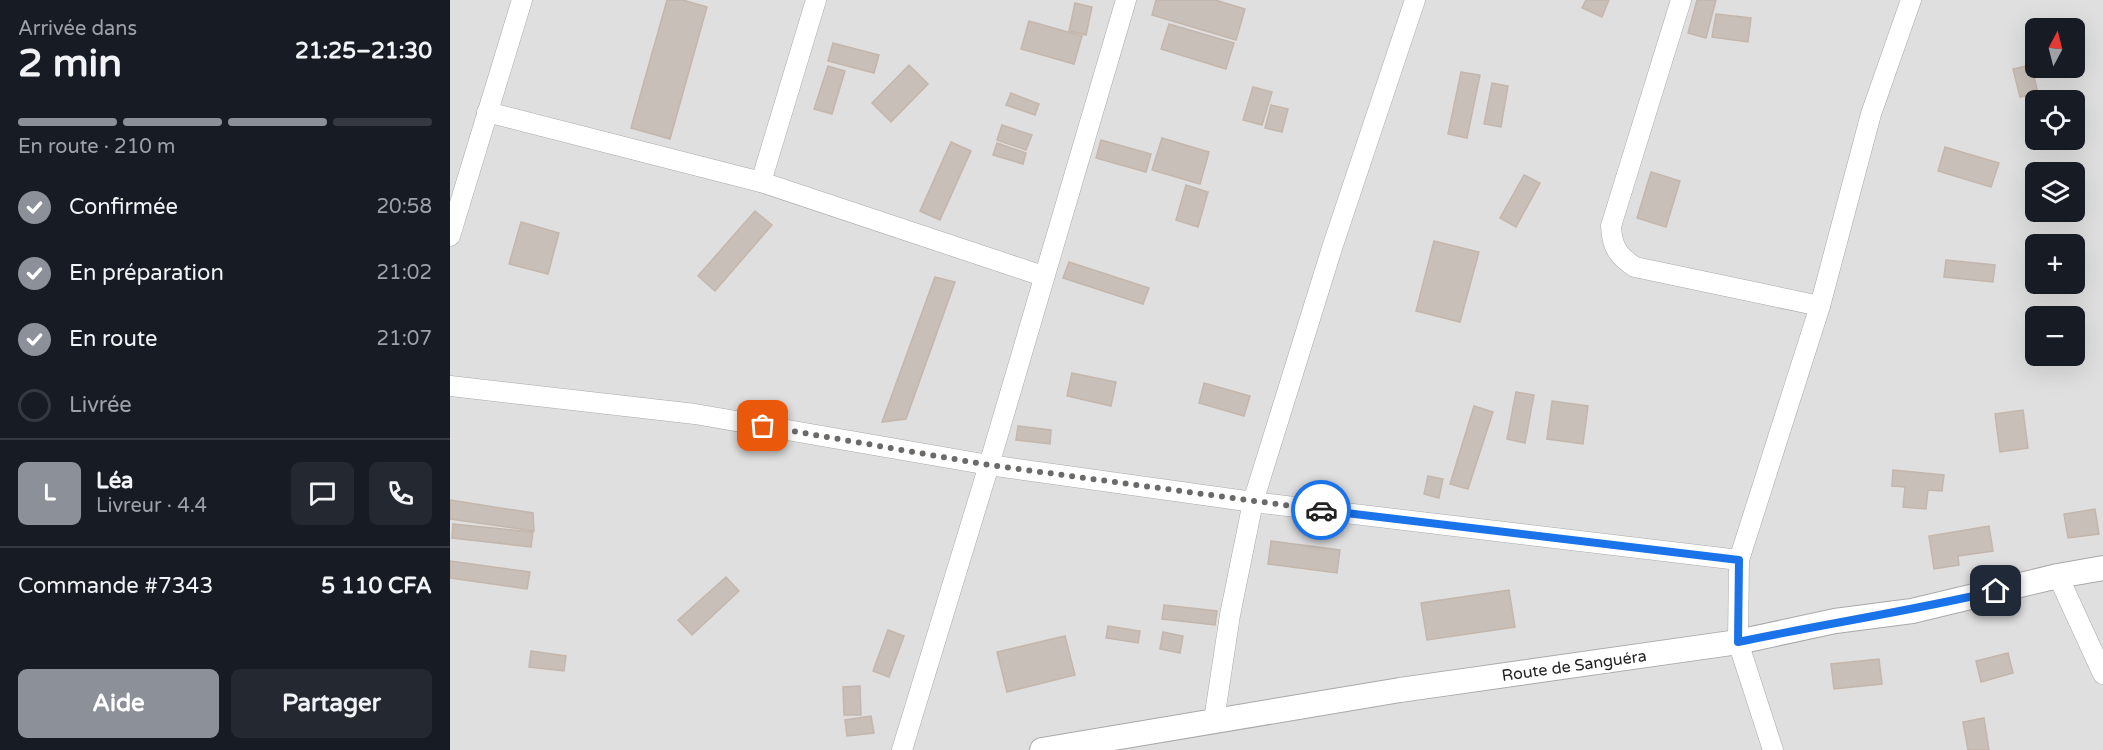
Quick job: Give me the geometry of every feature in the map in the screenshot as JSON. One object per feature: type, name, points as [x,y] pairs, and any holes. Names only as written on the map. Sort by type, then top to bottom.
[{"type":"street","points":[[450,236],[522,0]]},
{"type":"street","points":[[761,182],[816,0]]},
{"type":"street","points":[[902,750],[989,465],[1126,0]]},
{"type":"street","points":[[1214,720],[1230,615],[1253,501],[1332,248],[1415,0]]},
{"type":"street","points":[[1681,0],[1611,226],[1612,240],[1620,257],[1635,267],[1820,306]]},
{"type":"street","points":[[1773,750],[1738,642],[1739,560],[1820,306],[1871,114],[1911,0]]},
{"type":"street","points":[[487,112],[761,182],[1043,276]]},
{"type":"street","points":[[450,386],[695,414],[989,465],[1253,501],[1739,560]]},
{"type":"street","name":"Route de Sanguéra","points":[[1042,750],[1400,690],[1738,642],[1835,621],[1912,611],[2058,576],[2103,568]]},
{"type":"street","points":[[2058,576],[2103,674]]},
{"type":"shaded area","points":[[450,0],[2103,0],[2103,750],[450,750]]},
{"type":"building","points":[[667,0],[683,0],[707,7],[670,139],[631,128]]},
{"type":"building","points":[[1156,0],[1215,0],[1245,9],[1236,40],[1152,15]]},
{"type":"building","points":[[1586,0],[1609,0],[1602,17],[1582,8]]},
{"type":"building","points":[[1697,0],[1716,0],[1706,38],[1688,33]]},
{"type":"building","points":[[1075,3],[1092,7],[1086,35],[1069,31]]},
{"type":"building","points":[[1716,14],[1751,18],[1748,42],[1712,37]]},
{"type":"building","points":[[1029,21],[1082,36],[1074,64],[1021,49]]},
{"type":"building","points":[[1169,24],[1234,43],[1226,69],[1161,49]]},
{"type":"building","points":[[833,43],[879,55],[874,73],[828,61]]},
{"type":"building","points":[[909,65],[928,84],[891,122],[872,103]]},
{"type":"building","points":[[828,66],[845,71],[832,114],[814,109]]},
{"type":"building","points":[[2025,66],[2025,78],[2034,78],[2037,90],[2025,90],[2025,96],[2020,97],[2013,69]]},
{"type":"building","points":[[1461,72],[1480,75],[1467,138],[1448,134]]},
{"type":"building","points":[[1492,83],[1508,86],[1501,127],[1484,124]]},
{"type":"building","points":[[1253,87],[1272,92],[1262,125],[1243,120]]},
{"type":"building","points":[[1011,93],[1039,104],[1035,115],[1006,105]]},
{"type":"building","points":[[1271,105],[1288,109],[1282,132],[1265,128]]},
{"type":"building","points":[[1002,125],[1032,135],[1026,150],[997,140]]},
{"type":"building","points":[[1162,138],[1209,152],[1200,184],[1152,170]]},
{"type":"building","points":[[1101,140],[1151,154],[1146,172],[1096,158]]},
{"type":"building","points":[[951,142],[971,151],[940,220],[920,211]]},
{"type":"building","points":[[997,143],[1026,153],[1023,164],[993,155]]},
{"type":"building","points":[[1945,147],[1999,163],[1991,187],[1938,171]]},
{"type":"building","points":[[1651,172],[1680,181],[1666,227],[1637,218]]},
{"type":"building","points":[[1524,175],[1540,183],[1516,227],[1500,218]]},
{"type":"building","points":[[1186,185],[1208,192],[1198,227],[1176,220]]},
{"type":"building","points":[[755,211],[772,225],[715,291],[698,276]]},
{"type":"building","points":[[521,222],[559,233],[548,274],[509,264]]},
{"type":"building","points":[[1434,241],[1479,252],[1460,322],[1416,311]]},
{"type":"building","points":[[1946,260],[1995,265],[1993,282],[1944,277]]},
{"type":"building","points":[[1069,262],[1149,288],[1143,304],[1063,278]]},
{"type":"building","points":[[935,277],[955,282],[906,419],[882,422]]},
{"type":"building","points":[[1072,373],[1116,382],[1111,406],[1067,396]]},
{"type":"building","points":[[1204,383],[1250,396],[1244,416],[1199,403]]},
{"type":"building","points":[[1516,392],[1534,395],[1525,443],[1507,439]]},
{"type":"building","points":[[1552,401],[1588,406],[1583,444],[1547,439]]},
{"type":"building","points":[[1474,406],[1493,412],[1468,489],[1450,484]]},
{"type":"building","points":[[2023,410],[2028,448],[2000,452],[1995,414]]},
{"type":"building","points":[[1018,426],[1051,430],[1050,444],[1016,440]]},
{"type":"building","points":[[1893,470],[1944,475],[1942,491],[1928,490],[1926,509],[1903,507],[1905,487],[1892,486]]},
{"type":"building","points":[[1428,476],[1443,479],[1439,498],[1424,494]]},
{"type":"building","points":[[450,500],[533,513],[534,531],[450,519]]},
{"type":"building","points":[[2095,509],[2099,534],[2068,538],[2064,514]]},
{"type":"building","points":[[453,524],[533,532],[531,547],[452,538]]},
{"type":"building","points":[[1989,526],[1993,551],[1958,556],[1959,565],[1934,569],[1929,536]]},
{"type":"building","points":[[1271,541],[1340,550],[1337,573],[1268,564]]},
{"type":"building","points":[[450,561],[530,572],[527,589],[450,578]]},
{"type":"building","points":[[726,577],[739,591],[692,635],[678,620]]},
{"type":"building","points":[[1509,590],[1515,627],[1427,640],[1421,603]]},
{"type":"building","points":[[1164,605],[1217,611],[1215,625],[1162,619]]},
{"type":"building","points":[[1108,626],[1140,631],[1138,643],[1106,638]]},
{"type":"building","points":[[888,630],[904,636],[889,677],[873,671]]},
{"type":"building","points":[[1163,632],[1183,636],[1180,653],[1160,649]]},
{"type":"building","points":[[1065,636],[1075,675],[1007,692],[997,652]]},
{"type":"building","points":[[531,651],[566,656],[564,671],[529,667]]},
{"type":"building","points":[[2008,653],[2013,673],[1981,682],[1976,661]]},
{"type":"building","points":[[1879,659],[1882,684],[1834,689],[1831,664]]},
{"type":"building","points":[[860,686],[861,715],[844,715],[843,687]]},
{"type":"building","points":[[871,716],[874,733],[847,736],[845,720]]},
{"type":"building","points":[[1984,718],[1989,750],[1968,750],[1963,722]]},
{"type":"way so far","points":[[763,426],[989,465],[1321,510]]},
{"type":"route","points":[[1321,510],[1739,560],[1738,642],[1835,621],[1912,611],[1996,591]]}]
